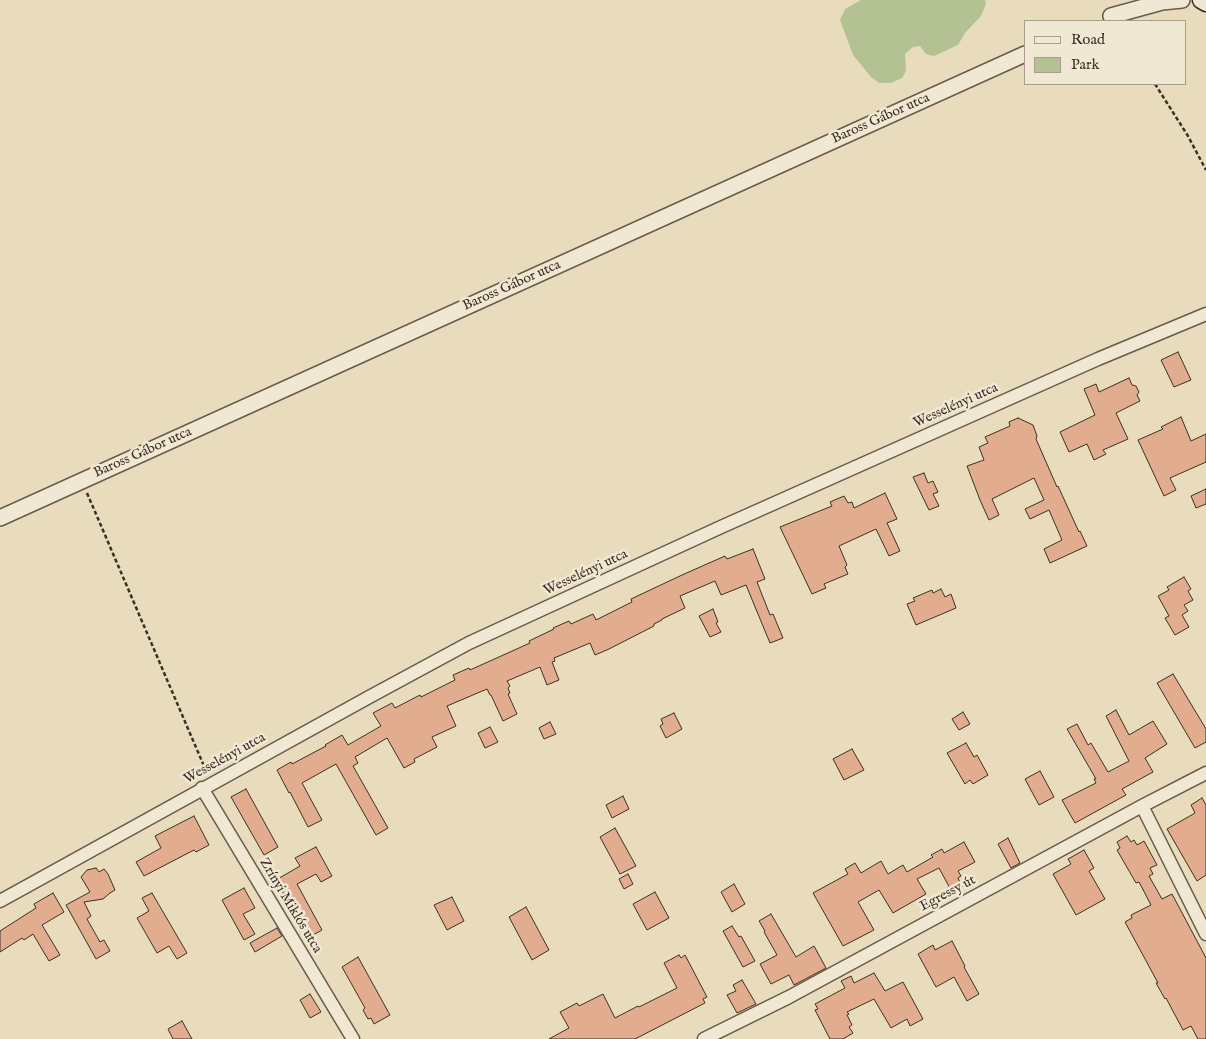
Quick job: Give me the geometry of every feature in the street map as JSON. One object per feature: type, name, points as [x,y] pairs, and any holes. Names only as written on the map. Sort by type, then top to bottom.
[{"type":"main road","points":[[1201,0],[1206,3]]},
{"type":"street","points":[[1105,19],[1140,0]]},
{"type":"street","points":[[1105,19],[1162,2],[1182,0]]},
{"type":"street","name":"Baross Gábor utca","points":[[0,518],[1024,54]]},
{"type":"street","name":"Wesselényi utca","points":[[0,901],[478,639],[721,527],[1098,359],[1206,314]]},
{"type":"street","name":"Egressy út","points":[[704,1039],[789,997],[1206,773]]},
{"type":"street","name":"Zrínyi Miklós utca","points":[[207,786],[353,1039]]},
{"type":"street","points":[[1142,806],[1206,934]]},
{"type":"path","points":[[1156,85],[1188,136],[1206,170]]},
{"type":"path","points":[[82,480],[207,786]]},
{"type":"green space","points":[[861,0],[985,0],[986,4],[981,16],[965,33],[958,45],[934,56],[926,54],[920,46],[913,47],[905,54],[906,71],[902,78],[891,83],[879,83],[871,77],[853,55],[840,20],[845,9]]},
{"type":"building","points":[[1178,352],[1191,380],[1174,387],[1161,360]]},
{"type":"building","points":[[1129,378],[1132,385],[1136,386],[1139,392],[1137,395],[1140,401],[1116,413],[1128,439],[1103,450],[1106,454],[1094,460],[1087,444],[1069,452],[1060,432],[1095,415],[1084,389],[1096,384],[1099,392]]},
{"type":"building","points":[[1181,417],[1191,441],[1206,434],[1206,462],[1170,478],[1176,490],[1164,496],[1138,440],[1163,429],[1161,427]]},
{"type":"building","points":[[1018,418],[1033,425],[1037,436],[1036,439],[1057,487],[1087,546],[1050,563],[1044,549],[1062,540],[1049,510],[1030,519],[1025,509],[1044,500],[1034,478],[992,499],[999,515],[989,520],[967,466],[984,460],[979,447],[988,443],[985,437],[1010,426],[1009,422]]},
{"type":"building","points":[[924,473],[928,483],[933,481],[938,492],[933,494],[939,506],[929,510],[913,477]]},
{"type":"building","points":[[1206,489],[1206,504],[1196,508],[1191,496]]},
{"type":"building","points":[[885,493],[897,519],[887,523],[900,551],[889,556],[876,529],[839,546],[847,565],[845,567],[848,574],[824,584],[826,588],[812,594],[780,527],[832,506],[830,502],[844,496],[848,503],[852,502],[854,508]]},
{"type":"building","points":[[753,549],[765,579],[757,582],[770,615],[773,614],[783,638],[770,643],[746,585],[721,595],[715,581],[680,596],[685,608],[609,649],[595,655],[590,643],[554,658],[555,661],[552,662],[559,680],[547,685],[540,667],[507,681],[510,686],[508,688],[510,693],[508,694],[517,714],[503,721],[487,689],[447,706],[456,726],[432,737],[437,747],[414,759],[415,762],[404,768],[387,738],[355,757],[358,763],[353,766],[388,828],[376,835],[336,764],[302,783],[322,820],[308,827],[277,770],[326,746],[342,735],[348,745],[381,726],[373,713],[392,703],[395,708],[420,695],[421,697],[455,680],[453,675],[469,668],[470,670],[530,643],[529,641],[553,628],[569,621],[571,624],[593,614],[596,620],[632,602],[631,599],[682,575],[725,556],[727,559]]},
{"type":"building","points":[[1184,577],[1191,589],[1188,591],[1193,600],[1184,605],[1188,611],[1182,615],[1189,627],[1175,635],[1165,618],[1169,616],[1158,596],[1169,590],[1167,587]]},
{"type":"building","points":[[941,589],[945,597],[951,594],[956,608],[916,625],[907,604],[915,601],[913,598],[932,590],[933,593]]},
{"type":"building","points":[[713,609],[718,622],[716,623],[721,632],[710,637],[699,616]]},
{"type":"building","points":[[1173,674],[1206,729],[1206,742],[1195,748],[1157,683]]},
{"type":"building","points":[[1116,710],[1129,735],[1153,721],[1167,744],[1145,758],[1153,772],[1122,789],[1126,795],[1075,823],[1062,800],[1096,783],[1094,779],[1096,779],[1067,729],[1077,724],[1088,745],[1091,743],[1108,772],[1129,761],[1106,716]]},
{"type":"building","points":[[963,712],[970,724],[959,730],[952,719]]},
{"type":"building","points":[[674,713],[682,729],[666,738],[660,726],[663,724],[661,719]]},
{"type":"building","points":[[550,722],[556,734],[544,739],[539,728]]},
{"type":"building","points":[[490,727],[498,742],[485,748],[478,733]]},
{"type":"building","points":[[966,743],[974,757],[977,755],[988,775],[973,784],[970,780],[965,784],[947,753]]},
{"type":"building","points":[[852,749],[864,770],[844,780],[833,759]]},
{"type":"building","points":[[1040,771],[1054,797],[1039,805],[1025,779]]},
{"type":"building","points":[[246,789],[278,847],[264,855],[231,797]]},
{"type":"building","points":[[623,796],[629,809],[612,818],[606,805]]},
{"type":"building","points":[[1202,798],[1206,805],[1206,875],[1197,881],[1167,829],[1195,813],[1191,805]]},
{"type":"building","points":[[194,816],[209,845],[196,852],[194,850],[144,876],[136,862],[161,848],[155,836]]},
{"type":"building","points":[[615,828],[636,866],[620,874],[600,837]]},
{"type":"building","points":[[1127,836],[1131,842],[1134,840],[1137,845],[1144,841],[1157,865],[1150,868],[1153,874],[1149,876],[1162,899],[1172,894],[1206,958],[1206,1039],[1198,1039],[1191,1026],[1183,1030],[1156,983],[1158,983],[1125,922],[1132,918],[1131,915],[1151,905],[1139,882],[1136,883],[1117,850],[1120,848],[1117,842]]},
{"type":"building","points":[[1008,838],[1020,863],[1011,868],[998,844]]},
{"type":"building","points":[[964,842],[975,862],[958,871],[961,876],[958,878],[962,887],[952,892],[939,868],[917,879],[926,894],[893,913],[879,890],[858,902],[874,930],[843,946],[813,893],[848,874],[845,869],[855,863],[861,873],[881,861],[888,874],[903,865],[907,872],[933,857],[931,855],[942,849],[944,853]]},
{"type":"building","points":[[316,847],[332,876],[321,882],[316,874],[297,884],[322,930],[308,938],[276,880],[300,866],[295,858]]},
{"type":"building","points":[[1084,850],[1094,868],[1089,871],[1105,899],[1076,915],[1053,874],[1071,864],[1068,859]]},
{"type":"building","points":[[96,868],[99,872],[104,869],[115,890],[103,899],[84,902],[91,916],[87,919],[100,942],[104,940],[110,951],[96,959],[66,905],[90,892],[81,877],[87,870]]},
{"type":"building","points":[[628,874],[633,884],[624,889],[619,879]]},
{"type":"building","points":[[734,884],[745,904],[732,912],[721,892]]},
{"type":"building","points":[[244,888],[255,908],[243,914],[255,934],[244,940],[222,900]]},
{"type":"building","points":[[655,892],[669,918],[647,930],[633,904]]},
{"type":"building","points":[[53,893],[64,912],[42,925],[60,955],[49,961],[33,934],[24,940],[22,938],[0,952],[0,931],[36,908],[34,904]]},
{"type":"building","points":[[152,893],[187,953],[177,959],[169,946],[157,953],[137,918],[149,911],[142,898]]},
{"type":"building","points":[[452,897],[464,921],[447,930],[434,905]]},
{"type":"building","points":[[526,907],[549,950],[532,960],[509,917]]},
{"type":"building","points":[[771,914],[796,957],[814,946],[826,968],[794,985],[789,975],[771,984],[760,964],[777,955],[759,921]]},
{"type":"building","points":[[732,926],[739,937],[741,936],[755,961],[743,967],[723,931]]},
{"type":"building","points":[[277,928],[282,936],[255,952],[250,943]]},
{"type":"building","points":[[952,941],[979,994],[967,1001],[954,977],[936,987],[918,954],[933,945],[935,950]]},
{"type":"building","points":[[679,955],[681,958],[685,955],[707,997],[703,999],[705,1003],[635,1039],[549,1039],[569,1028],[560,1012],[577,1003],[579,1006],[603,994],[615,1018],[677,988],[664,963]]},
{"type":"building","points":[[358,957],[390,1015],[374,1024],[371,1018],[368,1019],[363,1010],[365,1008],[342,967]]},
{"type":"building","points":[[874,973],[885,991],[903,982],[923,1019],[910,1026],[907,1019],[891,1028],[874,999],[847,1012],[852,1025],[849,1027],[853,1033],[843,1039],[830,1039],[815,1010],[818,1009],[815,1004],[845,988],[841,981],[851,976],[854,983]]},
{"type":"building","points":[[742,980],[756,1004],[737,1013],[727,995],[736,991],[733,985]]},
{"type":"building","points":[[310,994],[321,1012],[310,1018],[300,1000]]},
{"type":"building","points":[[182,1021],[192,1039],[173,1039],[168,1029]]}]
